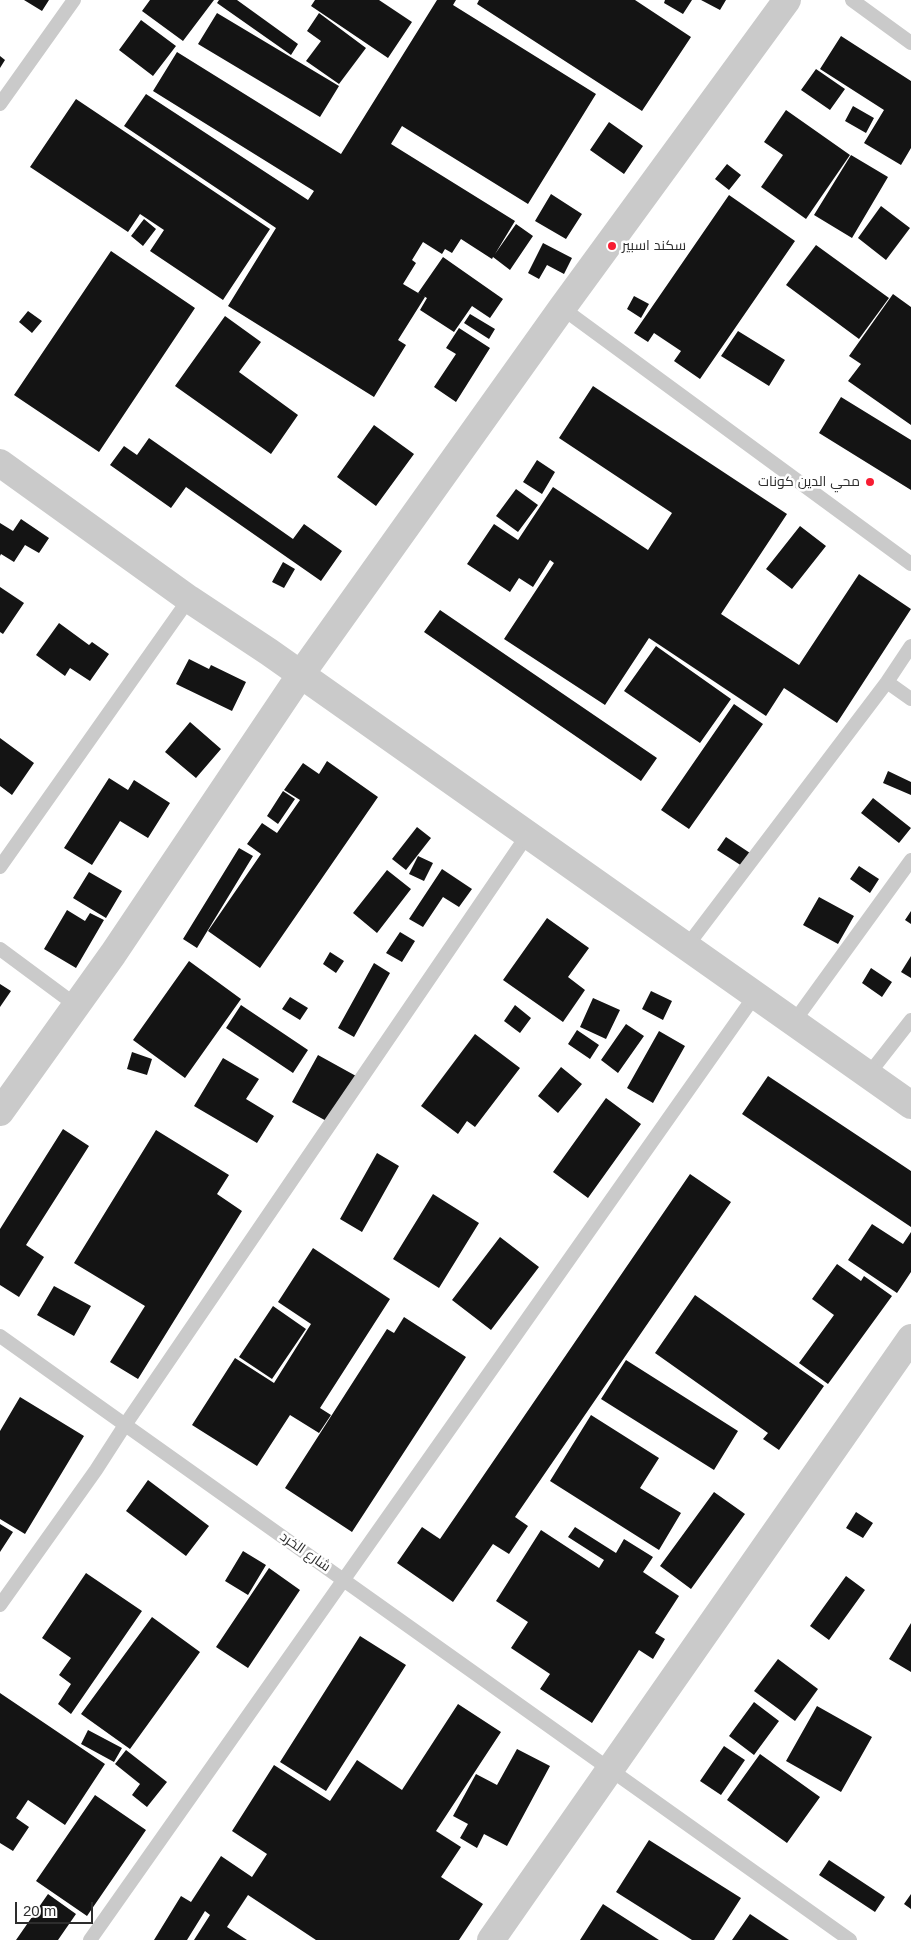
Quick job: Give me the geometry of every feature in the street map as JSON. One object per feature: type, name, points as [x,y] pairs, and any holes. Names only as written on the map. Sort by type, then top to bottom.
[{"type":"street","points":[[0,1112],[77,1006],[301,674],[562,308],[787,0]]},
{"type":"street","points":[[0,463],[189,599],[228,623],[301,674],[911,1105]]},
{"type":"street","points":[[491,1940],[911,1338]]},
{"type":"lane","points":[[0,104],[74,0]]},
{"type":"lane","points":[[852,0],[911,43]]},
{"type":"lane","points":[[562,308],[911,564]]},
{"type":"lane","points":[[0,867],[189,599]]},
{"type":"lane","points":[[687,946],[887,682],[911,646]]},
{"type":"lane","points":[[887,682],[911,699]]},
{"type":"lane","points":[[0,1605],[96,1470],[124,1425],[528,834]]},
{"type":"lane","points":[[793,1023],[911,860]]},
{"type":"lane","points":[[0,949],[77,1006]]},
{"type":"lane","points":[[90,1940],[756,994]]},
{"type":"lane","points":[[868,1075],[911,1020]]},
{"type":"lane","name":"شارع الخرد","points":[[0,1336],[850,1940]]},
{"type":"building","points":[[24,0],[49,0],[42,11]]},
{"type":"building","points":[[150,0],[214,0],[183,41],[142,11]]},
{"type":"building","points":[[219,0],[237,0],[298,44],[291,55],[217,3]]},
{"type":"building","points":[[315,0],[379,0],[412,22],[388,58],[311,6]]},
{"type":"building","points":[[437,0],[456,0],[453,5],[596,94],[528,204],[402,126],[391,144],[515,221],[495,254],[516,224],[533,236],[510,270],[493,257],[492,259],[461,239],[452,253],[445,249],[442,254],[423,242],[412,260],[416,263],[403,284],[425,297],[398,340],[406,345],[374,397],[228,306],[276,228],[124,126],[146,94],[308,200],[314,191],[153,91],[177,52],[341,154]]},
{"type":"building","points":[[479,0],[635,0],[691,37],[642,111],[477,4]]},
{"type":"building","points":[[665,0],[692,0],[683,14],[664,3]]},
{"type":"building","points":[[701,0],[726,0],[720,10]]},
{"type":"building","points":[[217,13],[339,86],[320,117],[198,44]]},
{"type":"building","points":[[319,13],[366,48],[339,84],[306,61],[321,41],[307,31]]},
{"type":"building","points":[[141,20],[176,46],[153,76],[119,50]]},
{"type":"building","points":[[841,36],[911,81],[911,148],[901,165],[864,143],[884,110],[820,69]]},
{"type":"building","points":[[0,56],[5,60],[0,68]]},
{"type":"building","points":[[816,69],[845,89],[830,110],[801,90]]},
{"type":"building","points":[[76,99],[270,229],[223,300],[150,251],[164,230],[140,214],[128,232],[30,167]]},
{"type":"building","points":[[853,106],[874,118],[866,133],[845,121]]},
{"type":"building","points":[[786,110],[850,155],[806,219],[761,187],[783,155],[764,142]]},
{"type":"building","points":[[609,122],[643,146],[624,174],[590,150]]},
{"type":"building","points":[[851,155],[888,177],[852,238],[814,215]]},
{"type":"building","points":[[727,164],[741,175],[729,190],[715,179]]},
{"type":"building","points":[[551,194],[582,214],[566,239],[535,221]]},
{"type":"building","points":[[729,195],[795,241],[700,379],[674,361],[681,351],[654,333],[648,342],[634,333]]},
{"type":"building","points":[[881,206],[910,228],[886,260],[858,238]]},
{"type":"building","points":[[144,219],[156,229],[143,246],[131,236]]},
{"type":"building","points":[[543,243],[572,258],[564,274],[547,265],[539,279],[528,273]]},
{"type":"building","points":[[816,245],[889,298],[859,339],[786,285]]},
{"type":"building","points":[[111,251],[195,308],[99,452],[14,395]]},
{"type":"building","points":[[443,257],[503,299],[490,318],[472,306],[454,332],[420,310],[427,298],[418,293]]},
{"type":"building","points":[[893,294],[911,307],[911,425],[848,381],[861,364],[849,356]]},
{"type":"building","points":[[634,296],[649,304],[641,318],[627,309]]},
{"type":"building","points":[[28,311],[42,321],[32,333],[19,322]]},
{"type":"building","points":[[470,314],[495,329],[489,339],[464,323]]},
{"type":"building","points":[[225,316],[261,342],[239,372],[298,415],[271,454],[175,386]]},
{"type":"building","points":[[459,328],[490,348],[456,402],[434,387],[456,354],[446,348]]},
{"type":"building","points":[[738,331],[785,360],[769,386],[721,356]]},
{"type":"building","points":[[593,386],[787,514],[721,614],[799,665],[859,574],[911,609],[837,723],[784,688],[766,716],[649,638],[605,705],[504,639],[554,563],[550,560],[533,587],[519,578],[510,592],[467,564],[494,524],[518,540],[553,487],[648,550],[672,513],[559,438]]},
{"type":"building","points":[[841,397],[911,440],[911,490],[819,433]]},
{"type":"building","points":[[374,425],[414,454],[376,506],[337,477]]},
{"type":"building","points":[[149,438],[293,539],[304,524],[342,551],[321,581],[186,487],[171,508],[110,465],[124,446],[137,455]]},
{"type":"building","points":[[537,460],[555,472],[542,494],[523,482]]},
{"type":"building","points":[[516,489],[538,505],[518,532],[496,516]]},
{"type":"building","points":[[21,519],[49,538],[39,553],[25,545],[14,562],[1,554],[0,556],[0,523],[13,531]]},
{"type":"building","points":[[800,526],[826,546],[792,589],[766,569]]},
{"type":"building","points":[[283,562],[295,569],[284,588],[272,582]]},
{"type":"building","points":[[0,587],[24,603],[3,634],[0,632]]},
{"type":"building","points":[[440,610],[657,758],[641,781],[424,632]]},
{"type":"building","points":[[59,623],[89,645],[92,642],[109,654],[90,681],[70,668],[65,676],[36,655]]},
{"type":"building","points":[[656,646],[731,699],[700,743],[624,691]]},
{"type":"building","points":[[189,659],[209,669],[211,665],[246,682],[232,711],[176,684]]},
{"type":"building","points":[[734,704],[763,724],[689,829],[661,810]]},
{"type":"building","points":[[190,722],[221,749],[196,778],[165,752]]},
{"type":"building","points":[[0,738],[34,763],[12,795],[0,786]]},
{"type":"building","points":[[327,761],[378,797],[260,968],[208,931],[261,854],[247,844],[262,823],[277,833],[300,800],[284,790],[303,763],[319,774]]},
{"type":"building","points":[[888,771],[911,782],[911,795],[883,783]]},
{"type":"building","points":[[109,778],[128,790],[134,780],[170,803],[148,838],[120,821],[92,865],[64,848]]},
{"type":"building","points":[[283,791],[295,799],[278,824],[267,816]]},
{"type":"building","points":[[873,798],[911,828],[899,843],[861,813]]},
{"type":"building","points":[[417,827],[431,838],[406,870],[392,859]]},
{"type":"building","points":[[726,837],[750,853],[742,866],[717,850]]},
{"type":"building","points":[[239,848],[253,856],[197,948],[183,939]]},
{"type":"building","points":[[418,856],[433,863],[424,881],[409,874]]},
{"type":"building","points":[[859,866],[879,879],[870,893],[850,879]]},
{"type":"building","points":[[442,869],[472,889],[459,907],[443,897],[423,927],[409,919]]},
{"type":"building","points":[[387,870],[411,889],[377,933],[353,913]]},
{"type":"building","points":[[89,872],[122,891],[106,918],[73,898]]},
{"type":"building","points":[[819,897],[854,916],[838,944],[803,925]]},
{"type":"building","points":[[67,910],[85,921],[90,913],[104,920],[76,968],[44,949]]},
{"type":"building","points":[[911,911],[911,924],[905,920]]},
{"type":"building","points":[[547,918],[589,948],[568,977],[585,990],[563,1022],[503,980]]},
{"type":"building","points":[[400,932],[415,941],[402,962],[386,953]]},
{"type":"building","points":[[330,952],[344,961],[336,973],[323,964]]},
{"type":"building","points":[[911,956],[911,978],[901,972]]},
{"type":"building","points":[[189,961],[241,999],[185,1078],[133,1040]]},
{"type":"building","points":[[374,963],[390,973],[354,1037],[338,1028]]},
{"type":"building","points":[[871,968],[892,982],[882,997],[862,983]]},
{"type":"building","points":[[0,984],[11,991],[0,1007]]},
{"type":"building","points":[[651,991],[672,1001],[663,1020],[642,1009]]},
{"type":"building","points":[[290,997],[308,1008],[300,1020],[282,1009]]},
{"type":"building","points":[[593,998],[620,1010],[606,1039],[580,1027]]},
{"type":"building","points":[[241,1005],[308,1050],[293,1073],[226,1028]]},
{"type":"building","points":[[515,1005],[531,1018],[520,1033],[504,1021]]},
{"type":"building","points":[[626,1024],[644,1036],[618,1073],[601,1060]]},
{"type":"building","points":[[577,1030],[599,1045],[590,1059],[568,1044]]},
{"type":"building","points":[[659,1031],[685,1046],[653,1103],[627,1088]]},
{"type":"building","points":[[475,1034],[520,1068],[475,1127],[467,1121],[458,1134],[421,1106]]},
{"type":"building","points":[[132,1052],[152,1059],[147,1075],[127,1069]]},
{"type":"building","points":[[318,1055],[356,1076],[330,1123],[292,1102]]},
{"type":"building","points":[[223,1058],[259,1079],[246,1099],[274,1116],[257,1143],[194,1106]]},
{"type":"building","points":[[561,1067],[582,1084],[558,1113],[538,1096]]},
{"type":"building","points":[[768,1076],[911,1171],[911,1227],[742,1114]]},
{"type":"building","points":[[606,1098],[641,1124],[588,1198],[553,1172]]},
{"type":"building","points":[[63,1129],[89,1146],[26,1245],[44,1257],[19,1297],[0,1285],[0,1229]]},
{"type":"building","points":[[156,1130],[229,1175],[217,1194],[242,1211],[138,1379],[110,1362],[145,1306],[74,1263]]},
{"type":"building","points":[[377,1153],[399,1166],[362,1232],[340,1219]]},
{"type":"building","points":[[690,1174],[731,1202],[515,1517],[528,1526],[509,1554],[493,1544],[453,1602],[397,1563],[422,1527],[440,1539]]},
{"type":"building","points":[[433,1194],[479,1223],[439,1288],[393,1259]]},
{"type":"building","points":[[872,1224],[903,1244],[911,1232],[911,1272],[897,1293],[848,1260]]},
{"type":"building","points":[[500,1237],[539,1267],[491,1330],[452,1300]]},
{"type":"building","points":[[313,1248],[390,1299],[320,1408],[331,1415],[319,1433],[290,1415],[257,1466],[192,1425],[235,1358],[274,1383],[311,1324],[278,1302]]},
{"type":"building","points":[[837,1264],[861,1281],[864,1276],[892,1296],[828,1384],[799,1363],[834,1315],[812,1299]]},
{"type":"building","points":[[54,1286],[91,1306],[74,1336],[37,1315]]},
{"type":"building","points":[[695,1295],[824,1386],[779,1450],[763,1439],[768,1433],[655,1353]]},
{"type":"building","points":[[273,1306],[306,1329],[272,1379],[239,1357]]},
{"type":"building","points":[[404,1317],[466,1357],[352,1532],[285,1488],[387,1329],[394,1333]]},
{"type":"building","points":[[626,1360],[738,1431],[714,1470],[601,1399]]},
{"type":"building","points":[[20,1397],[84,1436],[25,1534],[0,1519],[0,1431]]},
{"type":"building","points":[[591,1415],[659,1458],[640,1488],[681,1513],[659,1550],[550,1481]]},
{"type":"building","points":[[148,1480],[209,1526],[186,1556],[126,1511]]},
{"type":"building","points":[[714,1492],[745,1514],[691,1589],[660,1566]]},
{"type":"building","points":[[856,1512],[873,1523],[863,1538],[846,1528]]},
{"type":"building","points":[[0,1524],[13,1532],[0,1552]]},
{"type":"building","points":[[575,1527],[616,1553],[624,1539],[653,1557],[643,1572],[679,1596],[655,1633],[665,1639],[653,1659],[639,1650],[592,1723],[540,1689],[550,1674],[511,1648],[528,1622],[496,1601],[541,1530],[599,1568],[604,1560],[568,1537]]},
{"type":"building","points":[[243,1551],[266,1565],[248,1595],[225,1581]]},
{"type":"building","points":[[269,1568],[300,1590],[248,1668],[216,1647]]},
{"type":"building","points":[[86,1573],[142,1611],[71,1714],[58,1704],[71,1684],[59,1675],[71,1658],[42,1638]]},
{"type":"building","points":[[846,1576],[865,1590],[829,1640],[810,1626]]},
{"type":"building","points":[[152,1617],[200,1652],[130,1749],[81,1714]]},
{"type":"building","points":[[911,1623],[911,1672],[889,1659]]},
{"type":"building","points":[[360,1636],[406,1665],[326,1791],[280,1762]]},
{"type":"building","points":[[778,1659],[818,1689],[795,1721],[754,1691]]},
{"type":"building","points":[[0,1693],[105,1764],[65,1825],[28,1800],[16,1818],[29,1827],[13,1851],[0,1843]]},
{"type":"building","points":[[754,1702],[779,1721],[754,1755],[729,1736]]},
{"type":"building","points":[[458,1704],[501,1732],[436,1831],[461,1847],[441,1877],[483,1904],[459,1940],[316,1940],[248,1895],[227,1927],[247,1940],[194,1940],[210,1915],[205,1911],[187,1940],[154,1940],[181,1896],[191,1902],[221,1856],[252,1877],[267,1854],[232,1831],[274,1765],[330,1801],[357,1760],[402,1790]]},
{"type":"building","points":[[817,1706],[872,1737],[841,1792],[786,1761]]},
{"type":"building","points":[[88,1730],[122,1748],[114,1762],[81,1744]]},
{"type":"building","points":[[724,1746],[745,1760],[721,1795],[700,1781]]},
{"type":"building","points":[[517,1749],[550,1766],[507,1846],[484,1834],[477,1848],[460,1838],[468,1824],[453,1816],[476,1774],[497,1785]]},
{"type":"building","points":[[126,1750],[167,1782],[147,1807],[132,1795],[140,1784],[115,1764]]},
{"type":"building","points":[[760,1754],[820,1797],[787,1843],[727,1800]]},
{"type":"building","points":[[95,1795],[146,1830],[87,1916],[36,1881]]},
{"type":"building","points":[[649,1840],[741,1898],[714,1940],[692,1940],[616,1892]]},
{"type":"building","points":[[829,1860],[885,1897],[875,1912],[819,1875]]},
{"type":"building","points":[[48,1894],[76,1914],[58,1940],[16,1940]]},
{"type":"building","points":[[911,1894],[911,1909],[904,1904]]},
{"type":"building","points":[[603,1904],[659,1940],[580,1940]]},
{"type":"building","points":[[750,1914],[789,1940],[732,1940]]},
{"type":"place","name":"سكند اسبير","points":[[612,246]]},
{"type":"place","name":"محي الدين كونات","points":[[870,482]]}]
